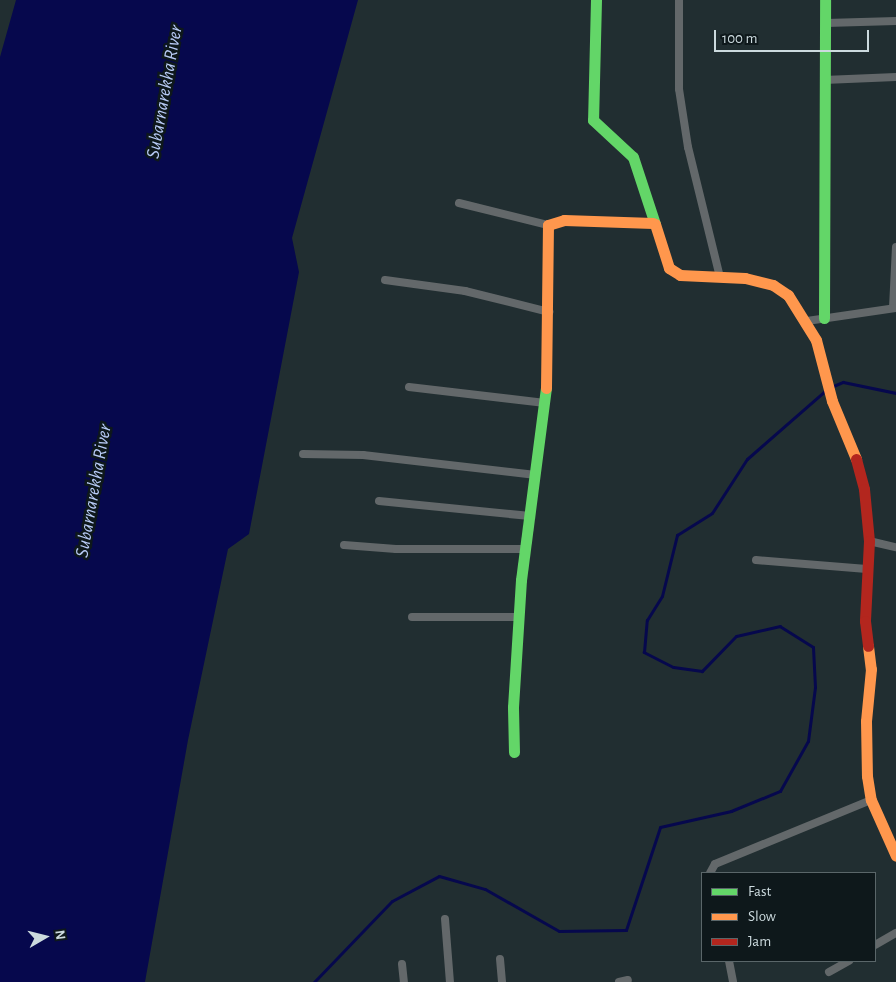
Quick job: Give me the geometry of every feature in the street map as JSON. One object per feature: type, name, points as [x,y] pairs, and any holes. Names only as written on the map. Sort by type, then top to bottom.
[{"type":"street","points":[[596,0],[591,110],[593,120],[633,157],[669,268],[680,275],[744,278],[773,285],[788,295],[807,320],[824,365],[832,401],[861,472],[869,541],[865,621],[871,669],[866,721],[867,767],[871,800],[896,856]]},
{"type":"street","points":[[680,0],[679,89],[688,147],[720,277]]},
{"type":"street","points":[[824,318],[825,0]]},
{"type":"street","points":[[826,23],[896,20]]},
{"type":"street","points":[[824,80],[896,77]]},
{"type":"street","points":[[459,203],[548,225],[564,220],[653,223]]},
{"type":"street","points":[[514,752],[513,700],[525,549],[545,404],[549,312],[546,250],[548,225]]},
{"type":"street","points":[[807,320],[895,308],[896,247]]},
{"type":"street","points":[[385,280],[465,291],[549,312]]},
{"type":"street","points":[[409,387],[545,404]]},
{"type":"street","points":[[303,454],[363,455],[536,475]]},
{"type":"street","points":[[379,501],[530,516]]},
{"type":"street","points":[[869,541],[896,547]]},
{"type":"street","points":[[344,544],[396,548],[525,549]]},
{"type":"street","points":[[756,560],[867,569]]},
{"type":"street","points":[[412,616],[519,617]]},
{"type":"street","points":[[711,872],[715,864],[871,800]]},
{"type":"street","points":[[445,919],[450,982]]},
{"type":"street","points":[[876,944],[896,933]]},
{"type":"street","points":[[500,959],[502,982]]},
{"type":"street","points":[[729,962],[733,982]]},
{"type":"street","points":[[829,972],[847,962]]},
{"type":"street","points":[[402,964],[404,982]]},
{"type":"street","points":[[619,982],[628,980]]},
{"type":"water","name":"Subarnarekha River","points":[[16,0],[358,0],[292,238],[299,272],[249,534],[228,549],[188,740],[145,982],[0,982],[0,57]]},
{"type":"waterway","points":[[831,387],[843,382],[896,393]]},
{"type":"waterway","points":[[314,982],[392,901],[439,876],[485,889],[559,931],[626,930],[660,827],[731,811],[780,791],[808,741],[815,687],[813,647],[780,626],[736,636],[702,671],[673,667],[644,652],[647,620],[662,596],[677,535],[712,513],[747,459],[826,390]]},
{"type":"traffic: fast","points":[[596,0],[593,120],[633,157],[655,224]]},
{"type":"traffic: fast","points":[[824,318],[825,0]]},
{"type":"traffic: fast","points":[[514,752],[513,707],[521,580],[546,388]]},
{"type":"traffic: slow","points":[[546,388],[548,225],[564,220],[653,223]]},
{"type":"traffic: slow","points":[[655,224],[669,268],[680,275],[745,278],[773,285],[788,295],[816,340],[832,401],[856,459]]},
{"type":"traffic: slow","points":[[868,646],[871,669],[866,721],[867,776],[871,800],[896,856]]},
{"type":"traffic: jam","points":[[856,459],[864,489],[869,541],[865,621],[868,646]]}]
